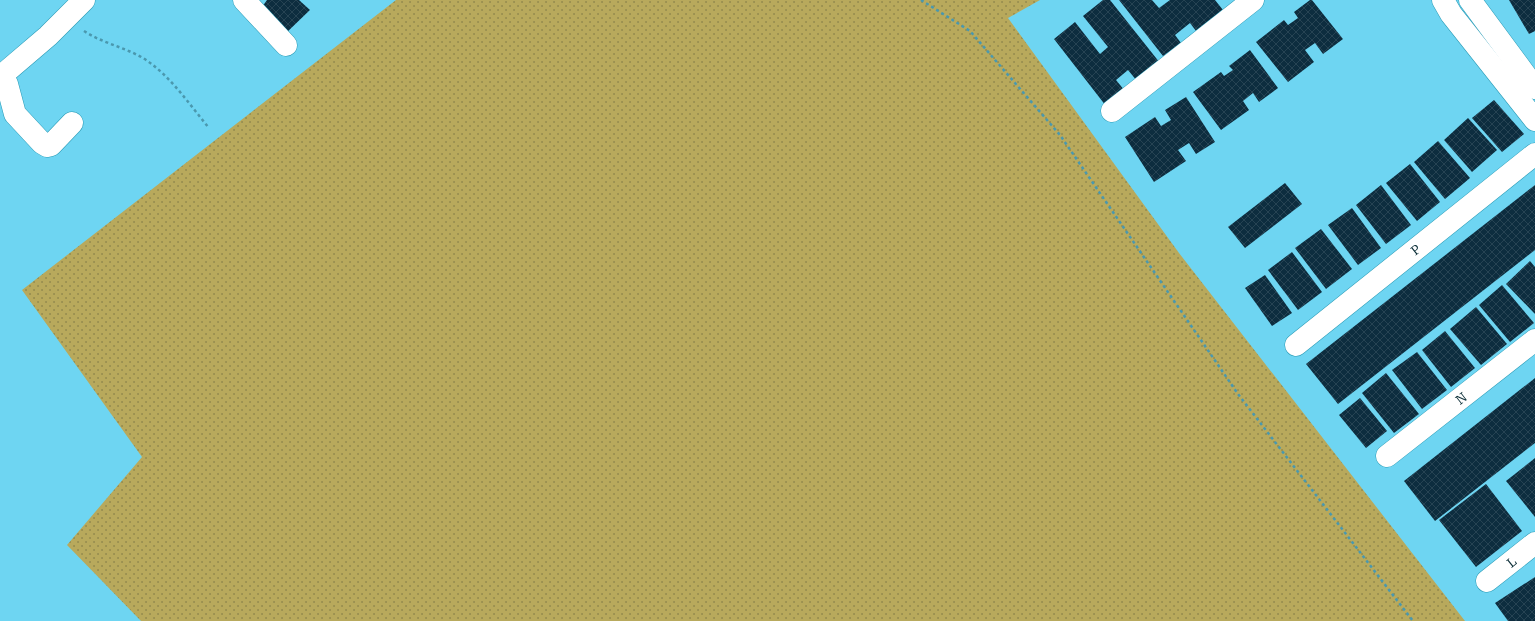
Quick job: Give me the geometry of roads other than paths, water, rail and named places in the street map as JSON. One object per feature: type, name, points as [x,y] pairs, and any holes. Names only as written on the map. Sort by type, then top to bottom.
[{"type":"main road","points":[[72,123],[51,145],[47,146],[42,143],[15,114],[7,84],[1,76],[48,36],[84,0]]},
{"type":"main road","points":[[244,0],[286,45]]},
{"type":"main road","points":[[1112,111],[1253,0]]},
{"type":"main road","points":[[1443,0],[1451,14],[1528,83]]},
{"type":"main road","points":[[1470,0],[1528,83],[1535,120]]},
{"type":"main road","name":"P","points":[[1296,345],[1535,154]]},
{"type":"main road","name":"N","points":[[1387,456],[1535,340]]},
{"type":"main road","name":"L","points":[[1487,581],[1535,543]]}]
